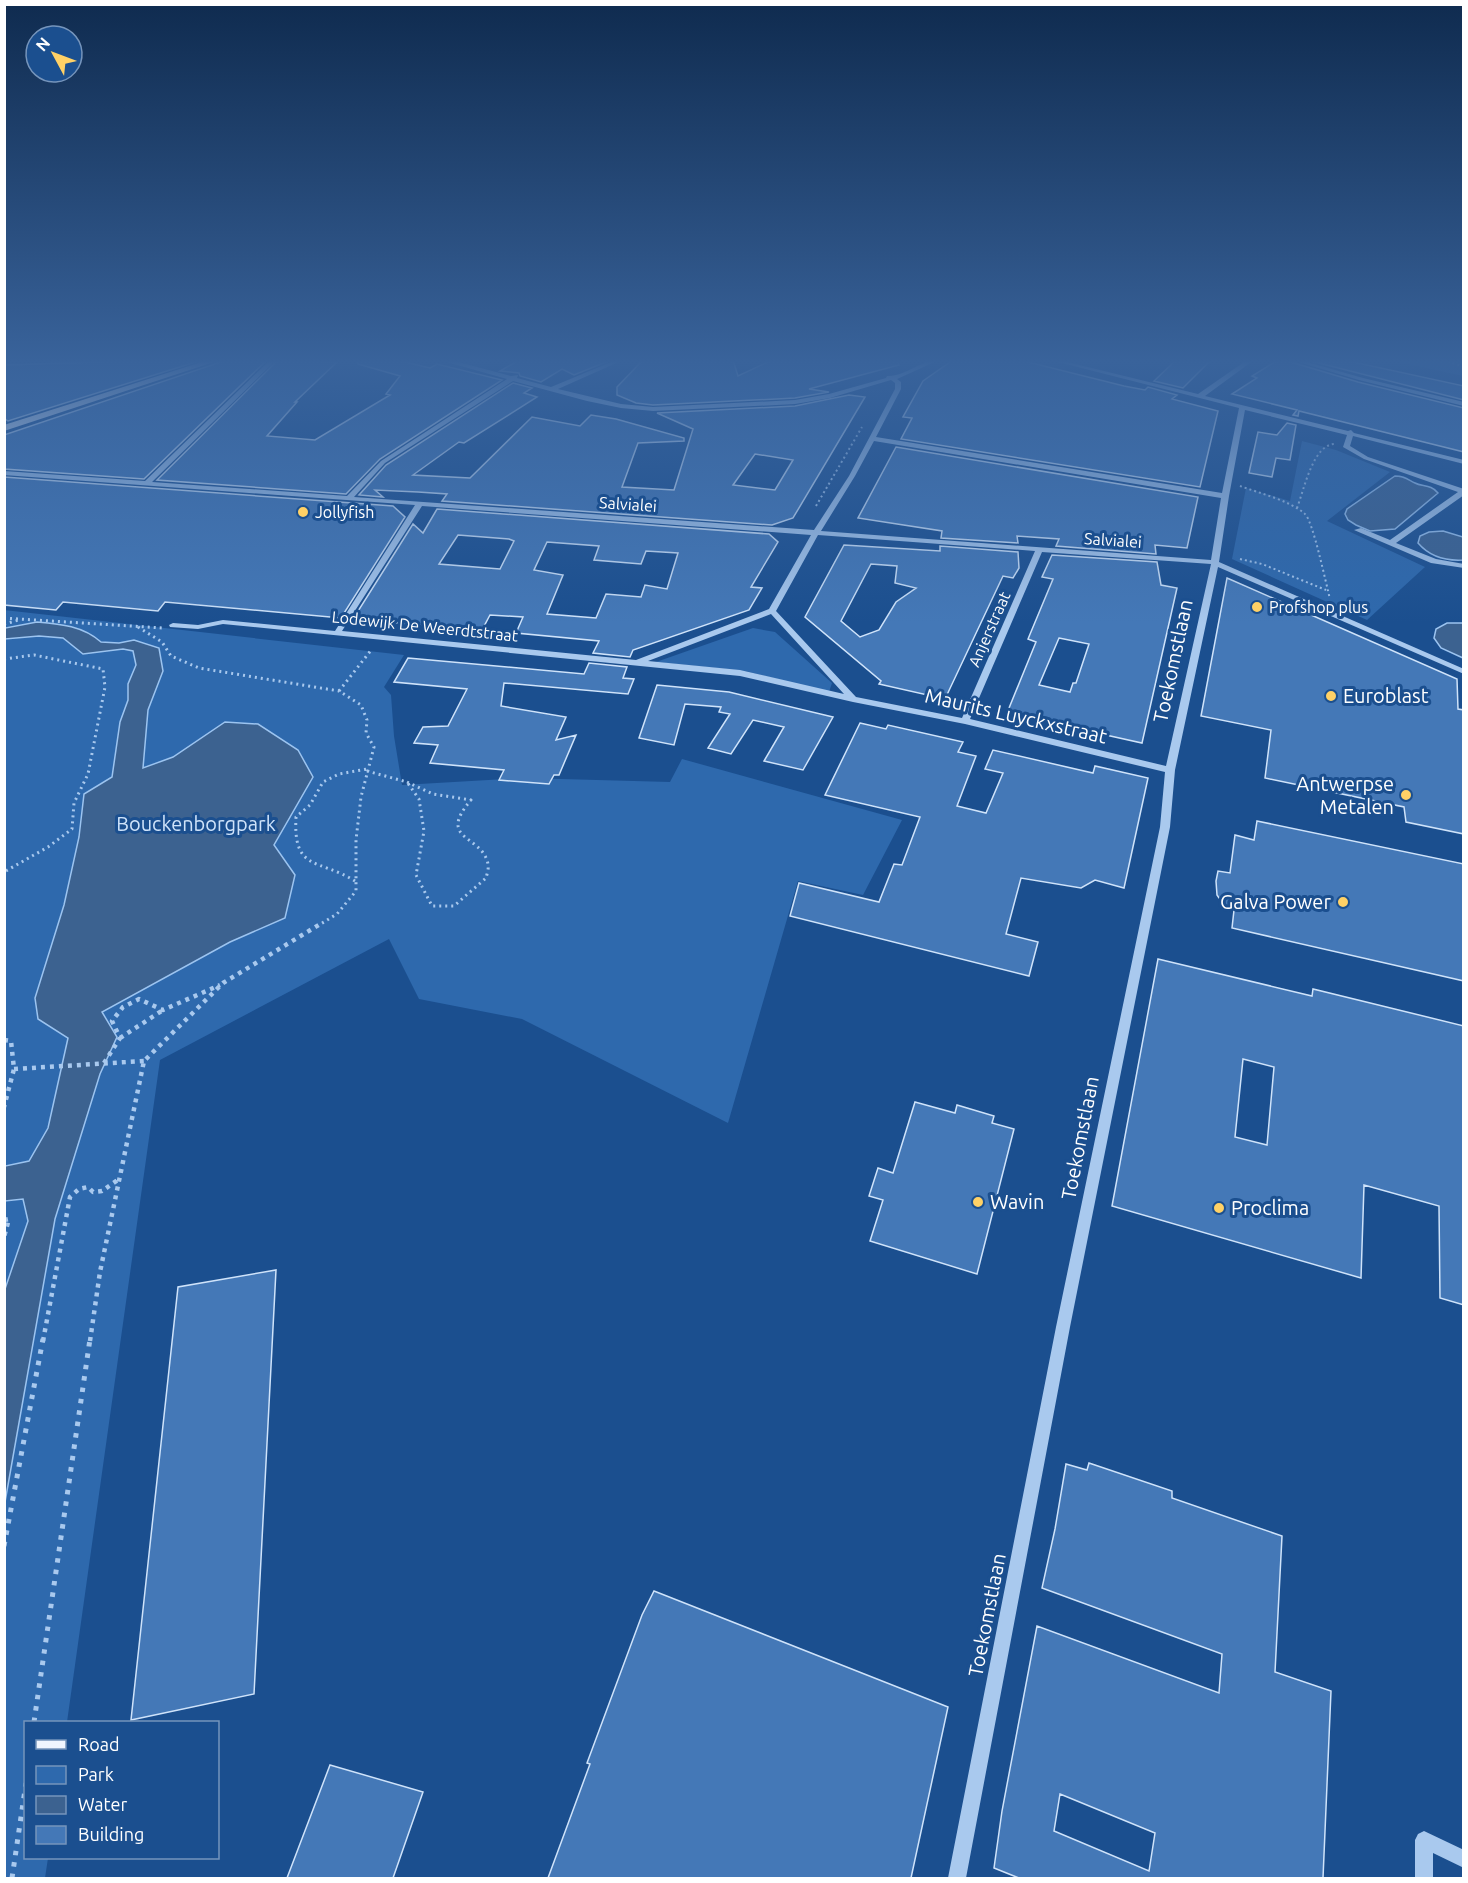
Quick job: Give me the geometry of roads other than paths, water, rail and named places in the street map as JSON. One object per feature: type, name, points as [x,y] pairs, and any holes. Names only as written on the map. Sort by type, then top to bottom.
[{"type":"street","points":[[147,483],[183,448]]},
{"type":"street","points":[[350,497],[383,462],[405,448]]},
{"type":"street","points":[[639,662],[772,611],[817,531],[852,476],[866,448]]},
{"type":"street","points":[[931,448],[1225,496]]},
{"type":"street","name":"Toekomstlaan","points":[[957,1878],[1066,1315],[1165,827],[1170,770],[1213,573],[1235,448]]},
{"type":"street","points":[[1348,448],[1366,458],[1463,492]]},
{"type":"street","points":[[1411,448],[1464,462]]},
{"type":"street","name":"Salvialei","points":[[4,473],[1040,548],[1214,558],[1464,672]]},
{"type":"street","points":[[1390,543],[1463,492]]},
{"type":"street","points":[[338,632],[420,503]]},
{"type":"street","points":[[1358,530],[1434,561],[1464,566]]},
{"type":"street","name":"Anjerstraat","points":[[964,721],[1040,548]]},
{"type":"street","points":[[772,611],[853,699]]},
{"type":"street","name":"Lodewijk De Weerdtstraat","points":[[173,624],[198,627],[223,622],[740,673],[853,699]]},
{"type":"street","name":"Maurits Luyckxstraat","points":[[853,699],[964,721],[1170,770]]},
{"type":"street","points":[[1425,1878],[1424,1840],[1464,1859]]},
{"type":"water","points":[[1395,476],[1429,487],[1438,493],[1395,529],[1370,531],[1348,520],[1345,514],[1347,509]]},
{"type":"water","points":[[1443,531],[1463,537],[1463,560],[1439,557],[1428,552],[1418,543],[1420,536],[1429,532]]},
{"type":"water","points":[[37,622],[79,629],[101,642],[119,643],[134,640],[159,648],[163,671],[148,710],[143,768],[173,757],[225,722],[258,724],[298,750],[313,777],[274,845],[295,875],[285,918],[230,942],[102,1012],[117,1037],[100,1074],[55,1219],[5,1502],[5,1289],[28,1221],[23,1199],[5,1201],[5,1166],[29,1161],[48,1128],[68,1038],[38,1019],[35,998],[64,905],[79,837],[84,794],[112,777],[120,722],[128,700],[128,684],[136,665],[133,651],[123,649],[83,654],[63,638],[39,636],[5,639],[5,628]]},
{"type":"water","points":[[1447,623],[1463,623],[1463,658],[1441,648],[1434,638],[1436,629]]},
{"type":"place","name":"Jollyfish","points":[[303,512]]},
{"type":"place","name":"Profshop plus","points":[[1257,607]]},
{"type":"place","name":"Euroblast","points":[[1331,696]]},
{"type":"place","name":"Antwerpse Metalen","points":[[1406,795]]},
{"type":"place","name":"Galva Power","points":[[1343,902]]},
{"type":"place","name":"Wavin","points":[[978,1202]]},
{"type":"place","name":"Proclima","points":[[1219,1208]]},
{"type":"park label","name":"Bouckenborgpark","points":[[196,824]]}]
